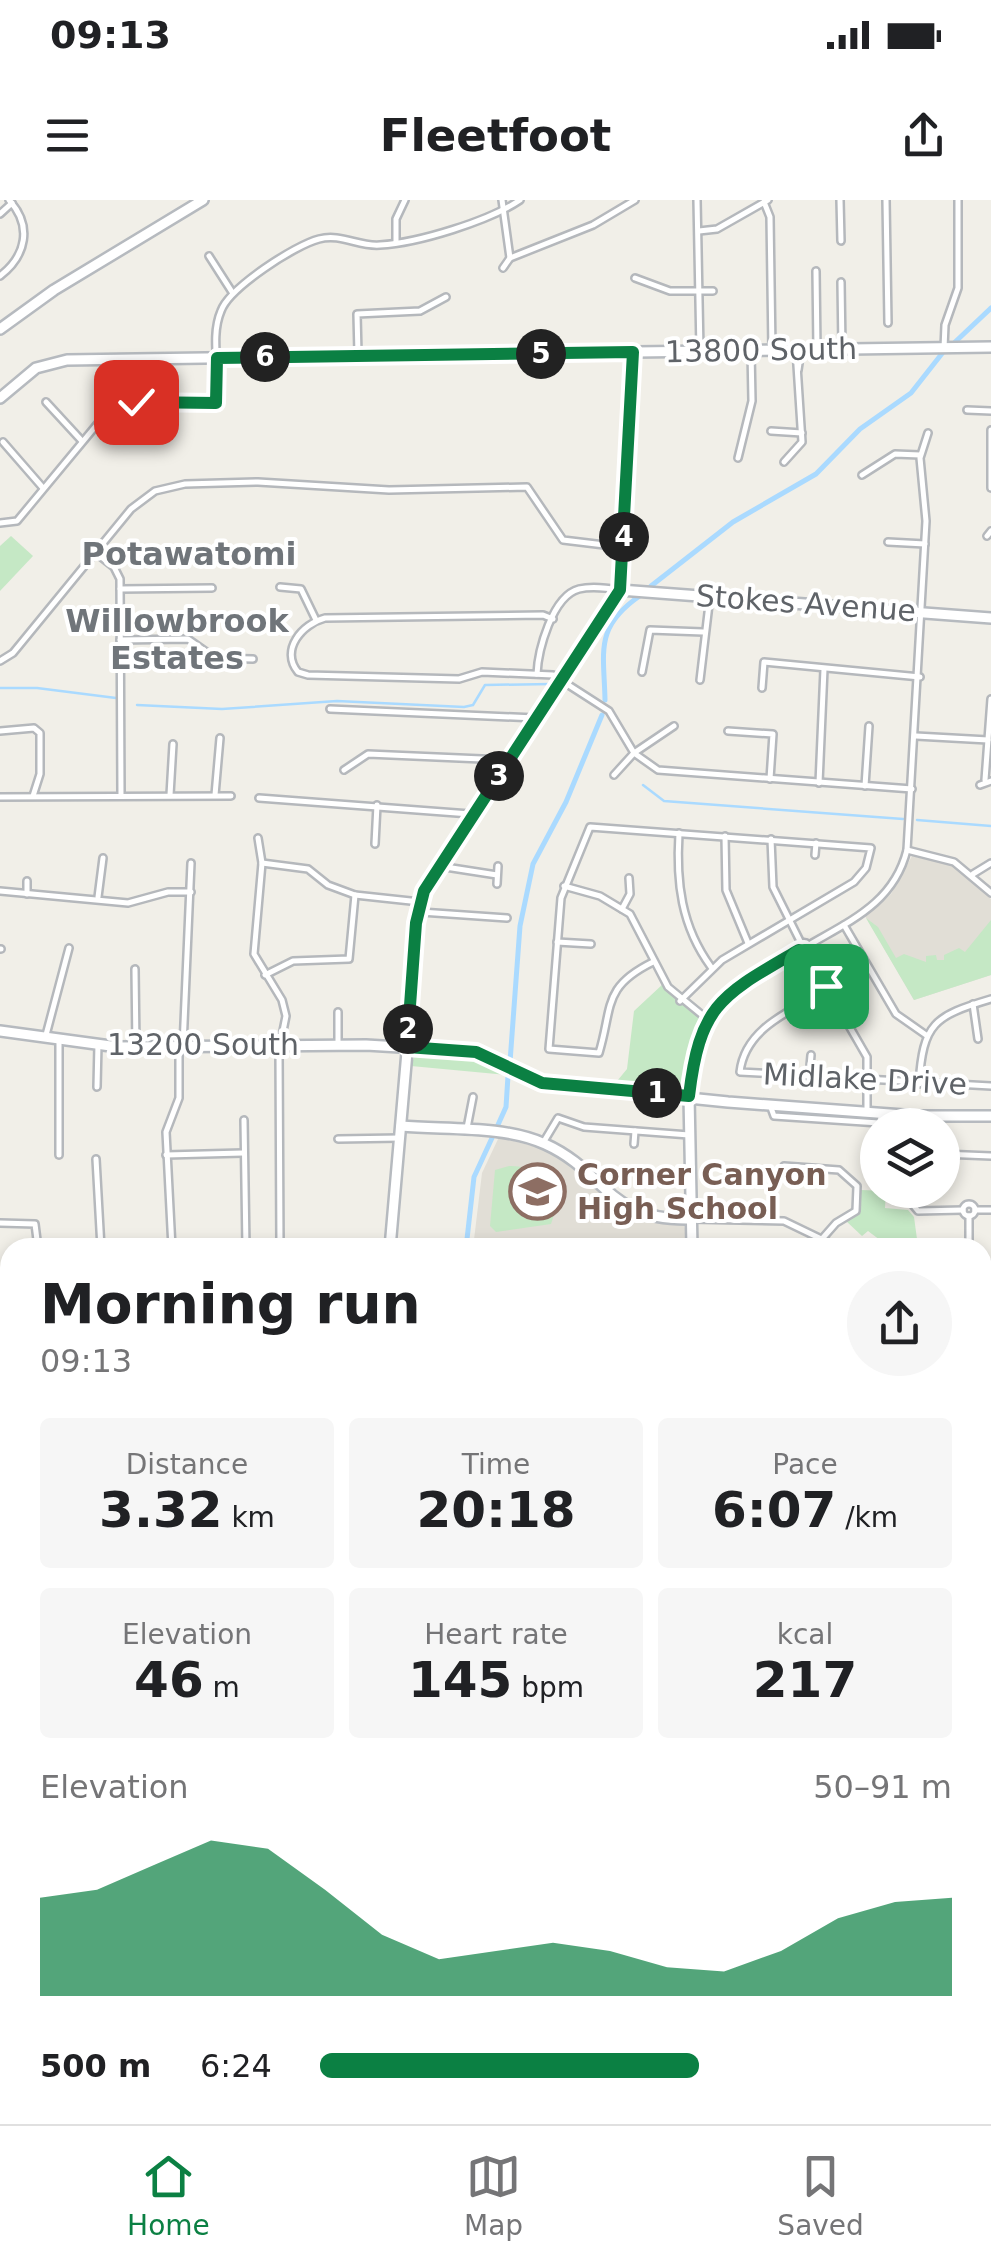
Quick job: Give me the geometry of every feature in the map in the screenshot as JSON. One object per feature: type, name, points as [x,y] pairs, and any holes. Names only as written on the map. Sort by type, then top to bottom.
[{"type":"street","points":[[0,329],[54,290],[203,200]]},
{"type":"street","points":[[396,242],[396,220],[405,200]]},
{"type":"street","points":[[502,200],[510,258]]},
{"type":"street","points":[[0,524],[15,522],[98,418],[122,404],[216,403],[218,317],[232,292],[318,239],[340,238],[375,245],[396,242],[502,211],[520,200]]},
{"type":"street","points":[[503,268],[510,258],[593,224],[635,200]]},
{"type":"street","points":[[697,200],[700,352]]},
{"type":"street","points":[[840,200],[841,240]]},
{"type":"street","points":[[886,200],[888,322]]},
{"type":"street","points":[[944,348],[945,325],[958,288],[958,200]]},
{"type":"street","points":[[699,231],[717,229],[766,201],[770,217],[772,350]]},
{"type":"street","points":[[0,214],[10,202],[23,223],[24,241],[3,274]]},
{"type":"street","points":[[209,256],[232,292]]},
{"type":"street","points":[[816,271],[816,350]]},
{"type":"street","points":[[636,278],[670,291],[714,291]]},
{"type":"street","points":[[841,282],[842,349]]},
{"type":"street","points":[[358,357],[357,314],[420,310],[446,297]]},
{"type":"street","name":"13800 South","points":[[0,398],[29,373],[51,362],[991,347]]},
{"type":"street","points":[[738,458],[752,401],[751,350]]},
{"type":"street","points":[[784,462],[799,450],[802,433],[798,350]]},
{"type":"street","points":[[391,1238],[419,907],[439,866],[564,681],[620,590],[633,352]]},
{"type":"street","points":[[118,390],[122,404]]},
{"type":"street","points":[[46,402],[81,440]]},
{"type":"street","points":[[967,410],[991,412]]},
{"type":"street","points":[[990,484],[991,430]]},
{"type":"street","points":[[771,431],[802,433]]},
{"type":"street","points":[[692,1238],[689,1096],[694,1050],[707,1019],[740,985],[844,925],[886,893],[907,850],[925,544],[920,455],[928,433]]},
{"type":"street","points":[[3,442],[43,488]]},
{"type":"street","points":[[862,475],[895,454],[920,455]]},
{"type":"street","points":[[0,661],[13,653],[135,505],[160,489],[184,484],[258,482],[388,490],[526,487],[562,540],[624,547]]},
{"type":"street","points":[[888,542],[925,544]]},
{"type":"street","points":[[95,552],[117,571],[120,590],[121,796]]},
{"type":"street","points":[[280,587],[301,589],[316,620]]},
{"type":"street","points":[[120,590],[212,588]]},
{"type":"street","points":[[537,674],[539,644],[576,590],[620,590]]},
{"type":"street","name":"Stokes Avenue","points":[[620,590],[991,618]]},
{"type":"street","points":[[700,680],[710,596]]},
{"type":"street","points":[[553,619],[543,615],[316,620],[293,644],[290,656],[295,669],[308,674],[461,679],[482,672],[537,674],[564,681],[612,715],[634,753],[662,771],[912,790]]},
{"type":"street","points":[[642,672],[646,637],[652,629],[703,632]]},
{"type":"street","points":[[120,640],[188,639],[216,658],[253,659]]},
{"type":"street","points":[[762,688],[764,662],[920,676]]},
{"type":"street","points":[[818,783],[824,670]]},
{"type":"street","points":[[985,782],[991,699]]},
{"type":"street","points":[[330,709],[538,718]]},
{"type":"street","points":[[614,775],[634,753],[674,726]]},
{"type":"street","points":[[865,786],[869,726]]},
{"type":"street","points":[[0,731],[32,728],[40,733],[40,774],[32,797]]},
{"type":"street","points":[[728,731],[773,734],[770,779]]},
{"type":"street","points":[[916,736],[988,740]]},
{"type":"street","points":[[216,795],[220,738]]},
{"type":"street","points":[[170,794],[173,744]]},
{"type":"street","points":[[344,770],[366,754],[508,762]]},
{"type":"street","points":[[0,797],[231,796]]},
{"type":"street","points":[[258,798],[473,815]]},
{"type":"street","points":[[375,844],[378,805]]},
{"type":"street","points":[[653,962],[629,975],[613,993],[599,1053],[549,1049],[564,886],[590,827],[871,848],[866,868],[854,882],[712,968],[680,1001]]},
{"type":"street","points":[[679,833],[681,901],[695,943],[712,968]]},
{"type":"street","points":[[724,836],[728,897],[748,944]]},
{"type":"street","points":[[258,838],[262,863],[254,954],[286,1009],[280,1046],[280,1238]]},
{"type":"street","points":[[770,840],[771,881],[788,921],[868,1058],[867,1108]]},
{"type":"street","points":[[816,842],[816,854]]},
{"type":"street","points":[[907,850],[947,860],[973,874],[991,893]]},
{"type":"street","points":[[98,897],[103,858]]},
{"type":"street","points":[[973,874],[991,862]]},
{"type":"street","points":[[171,1238],[166,1189],[167,1124],[179,1094],[190,863]]},
{"type":"street","points":[[262,863],[308,869],[328,886],[355,895],[507,918]]},
{"type":"street","points":[[439,866],[497,874]]},
{"type":"street","points":[[496,884],[498,866]]},
{"type":"street","points":[[622,908],[631,891],[629,878]]},
{"type":"street","points":[[27,881],[27,894]]},
{"type":"street","points":[[564,886],[622,908],[638,926],[653,962],[680,1001],[707,1019]]},
{"type":"street","points":[[0,891],[134,902],[161,893],[191,892]]},
{"type":"street","points":[[265,975],[293,961],[349,959],[355,895]]},
{"type":"street","points":[[844,925],[896,1014],[926,1036]]},
{"type":"street","points":[[557,942],[592,944]]},
{"type":"street","points":[[46,1036],[69,948]]},
{"type":"street","points":[[135,969],[136,1046]]},
{"type":"street","name":"Midlake Drive","points":[[828,989],[761,1030],[746,1049],[740,1072],[919,1085],[991,1086]]},
{"type":"street","points":[[919,1085],[926,1036],[946,1014],[991,999]]},
{"type":"street","points":[[973,1004],[978,1038]]},
{"type":"street","points":[[338,1012],[338,1045]]},
{"type":"street","name":"13200 South","points":[[0,1031],[136,1046],[338,1045],[476,1052],[542,1083],[860,1111]]},
{"type":"street","points":[[59,1038],[59,1155]]},
{"type":"street","points":[[97,1086],[98,1044]]},
{"type":"street","points":[[809,1077],[811,1055]]},
{"type":"street","points":[[467,1131],[473,1096]]},
{"type":"street","points":[[770,1105],[774,1116],[860,1122]]},
{"type":"street","name":"13200 South","points":[[960,1118],[991,1116]]},
{"type":"street","points":[[543,1144],[558,1118],[580,1127],[689,1135]]},
{"type":"street","points":[[244,1120],[246,1238]]},
{"type":"street","points":[[338,1139],[400,1132],[467,1131],[543,1144],[572,1161],[621,1205],[658,1218],[769,1219],[827,1238]]},
{"type":"street","points":[[634,1144],[635,1131]]},
{"type":"street","points":[[166,1155],[244,1153]]},
{"type":"street","points":[[960,1155],[991,1156]]},
{"type":"street","points":[[96,1159],[100,1238]]},
{"type":"street","points":[[784,1166],[839,1170],[852,1178],[857,1208],[824,1236]]},
{"type":"street","points":[[852,1178],[860,1172]]},
{"type":"street","points":[[916,1208],[962,1210],[970,1204],[975,1210]]},
{"type":"street","points":[[962,1210],[968,1216],[969,1238]]},
{"type":"street","points":[[968,1216],[975,1210],[991,1210]]},
{"type":"street","points":[[0,1223],[35,1224],[37,1238]]},
{"type":"shaded area","points":[[912,856],[952,865],[991,899],[991,975],[914,1000],[865,916],[891,894]]},
{"type":"shaded area","name":"Corner Canyon High School","points":[[499,1137],[551,1151],[623,1209],[648,1219],[684,1223],[686,1238],[474,1238],[482,1173]]},
{"type":"green space","points":[[11,536],[33,556],[0,591],[0,546]]},
{"type":"green space","points":[[866,918],[878,927],[896,958],[904,954],[926,962],[926,956],[936,955],[937,960],[944,960],[944,955],[959,948],[965,952],[991,920],[991,975],[914,1000]]},
{"type":"green space","points":[[663,984],[701,1019],[689,1058],[687,1089],[613,1086],[627,1069],[634,1011]]},
{"type":"green space","points":[[416,1052],[478,1057],[507,1075],[411,1066]]},
{"type":"green space","points":[[509,1166],[532,1170],[547,1183],[554,1201],[551,1224],[496,1232],[490,1226],[495,1170]]},
{"type":"green space","points":[[860,1200],[860,1208],[908,1210],[914,1217],[917,1238],[877,1238],[868,1231],[862,1236],[845,1220],[859,1210]]},
{"type":"waterway","points":[[953,344],[991,308]]},
{"type":"waterway","points":[[651,586],[733,522],[816,474],[860,429],[911,393],[944,351]]},
{"type":"waterway","points":[[605,700],[604,654],[609,629],[615,618],[641,595]]},
{"type":"waterway","points":[[137,705],[222,709],[337,701],[464,707],[473,705],[485,685],[551,684]]},
{"type":"waterway","points":[[0,688],[37,688],[116,698]]},
{"type":"waterway","points":[[510,1062],[520,926],[533,864],[566,802],[602,715]]},
{"type":"waterway","points":[[643,785],[664,801],[903,819]]},
{"type":"waterway","points":[[917,820],[991,826]]},
{"type":"waterway","points":[[497,1127],[506,1107],[508,1076]]},
{"type":"waterway","points":[[467,1238],[474,1177],[492,1138]]},
{"type":"place","name":"Corner Canyon High School","points":[[538,1191]]},
{"type":"district","name":"Potawatomi","points":[[189,554]]},
{"type":"district","name":"Willowbrook Estates","points":[[177,640]]},
{"type":"route","points":[[136,402],[216,403],[217,358],[633,352],[620,590],[424,891],[416,923],[407,1047],[476,1052],[542,1083],[689,1096],[692,1058],[700,1034],[713,1010],[732,991],[799,950],[807,952],[826,986]]}]
